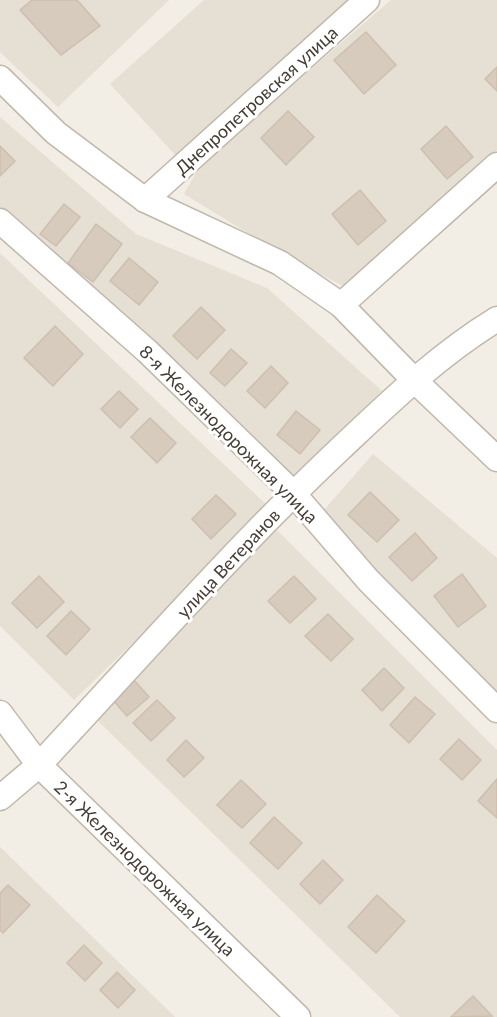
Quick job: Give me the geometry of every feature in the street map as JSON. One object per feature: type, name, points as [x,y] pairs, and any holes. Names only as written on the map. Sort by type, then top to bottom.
[{"type":"street","name":"Днепропетровская улица","points":[[145,200],[367,0]]},
{"type":"street","points":[[0,78],[56,133],[145,200],[280,263],[341,305],[413,380],[497,459]]},
{"type":"street","points":[[341,305],[497,165]]},
{"type":"street","name":"8-я Железнодорожная улица","points":[[0,221],[147,351],[293,493],[368,580],[497,710]]},
{"type":"street","name":"улица Ветеранов","points":[[0,798],[39,765],[293,493],[413,380],[468,337],[497,319]]},
{"type":"street","name":"2-я Железнодорожная улица","points":[[0,713],[39,765],[298,1017]]},
{"type":"shaded area","points":[[0,0],[169,0],[58,107],[0,52]]},
{"type":"shaded area","points":[[204,0],[357,0],[178,158],[110,84]]},
{"type":"shaded area","points":[[391,0],[497,0],[497,150],[347,288],[284,255],[184,194],[201,164]]},
{"type":"shaded area","points":[[0,117],[136,234],[267,288],[382,391],[284,485],[0,220]]},
{"type":"shaded area","points":[[0,253],[271,509],[74,700],[0,626]]},
{"type":"shaded area","points":[[373,454],[497,558],[497,702],[318,517]]},
{"type":"shaded area","points":[[277,530],[497,750],[497,1017],[400,1017],[87,710]]},
{"type":"shaded area","points":[[0,847],[175,1017],[0,1017]]},
{"type":"building","points":[[32,0],[77,0],[100,26],[61,55],[20,10]]},
{"type":"building","points":[[366,32],[396,65],[364,94],[334,60]]},
{"type":"building","points":[[497,67],[497,91],[485,79]]},
{"type":"building","points":[[288,111],[314,137],[286,165],[261,138]]},
{"type":"building","points":[[446,126],[473,157],[447,179],[421,149]]},
{"type":"building","points":[[0,146],[15,161],[0,176]]},
{"type":"building","points":[[360,190],[386,221],[358,245],[332,214]]},
{"type":"building","points":[[64,204],[80,217],[56,246],[40,234]]},
{"type":"building","points":[[96,224],[122,244],[93,282],[68,263]]},
{"type":"building","points":[[129,258],[158,282],[139,305],[110,281]]},
{"type":"building","points":[[201,307],[225,330],[197,359],[173,336]]},
{"type":"building","points":[[55,326],[83,354],[53,386],[24,358]]},
{"type":"building","points":[[231,349],[247,363],[225,386],[210,373]]},
{"type":"building","points":[[271,366],[288,383],[265,408],[247,391]]},
{"type":"building","points":[[119,391],[138,409],[120,428],[101,409]]},
{"type":"building","points":[[296,411],[320,430],[300,454],[277,435]]},
{"type":"building","points":[[150,418],[176,443],[157,463],[131,437]]},
{"type":"building","points":[[370,492],[399,520],[377,542],[348,515]]},
{"type":"building","points":[[216,495],[236,514],[211,539],[192,519]]},
{"type":"building","points":[[415,533],[437,558],[412,581],[389,557]]},
{"type":"building","points":[[462,574],[486,606],[458,627],[434,596]]},
{"type":"building","points":[[39,576],[64,602],[37,628],[12,603]]},
{"type":"building","points":[[294,576],[316,599],[290,623],[268,601]]},
{"type":"building","points":[[71,611],[90,629],[66,655],[47,636]]},
{"type":"building","points":[[328,614],[353,639],[331,661],[305,636]]},
{"type":"building","points":[[384,668],[404,688],[382,711],[362,690]]},
{"type":"building","points":[[133,679],[149,697],[127,716],[111,698]]},
{"type":"building","points":[[415,697],[435,714],[409,743],[390,725]]},
{"type":"building","points":[[157,700],[175,718],[151,741],[133,723]]},
{"type":"building","points":[[459,739],[481,760],[462,780],[440,759]]},
{"type":"building","points":[[186,740],[204,758],[184,777],[167,760]]},
{"type":"building","points":[[497,779],[497,818],[478,801]]},
{"type":"building","points":[[241,780],[266,804],[242,828],[217,805]]},
{"type":"building","points":[[274,817],[302,843],[278,869],[250,843]]},
{"type":"building","points":[[323,860],[343,880],[320,904],[300,884]]},
{"type":"building","points":[[8,885],[30,905],[3,933],[0,930],[0,893]]},
{"type":"building","points":[[377,895],[405,921],[376,953],[348,927]]},
{"type":"building","points":[[84,945],[102,963],[85,981],[67,963]]},
{"type":"building","points":[[117,972],[135,990],[118,1008],[100,990]]},
{"type":"building","points":[[473,996],[492,1016],[451,1017]]}]
